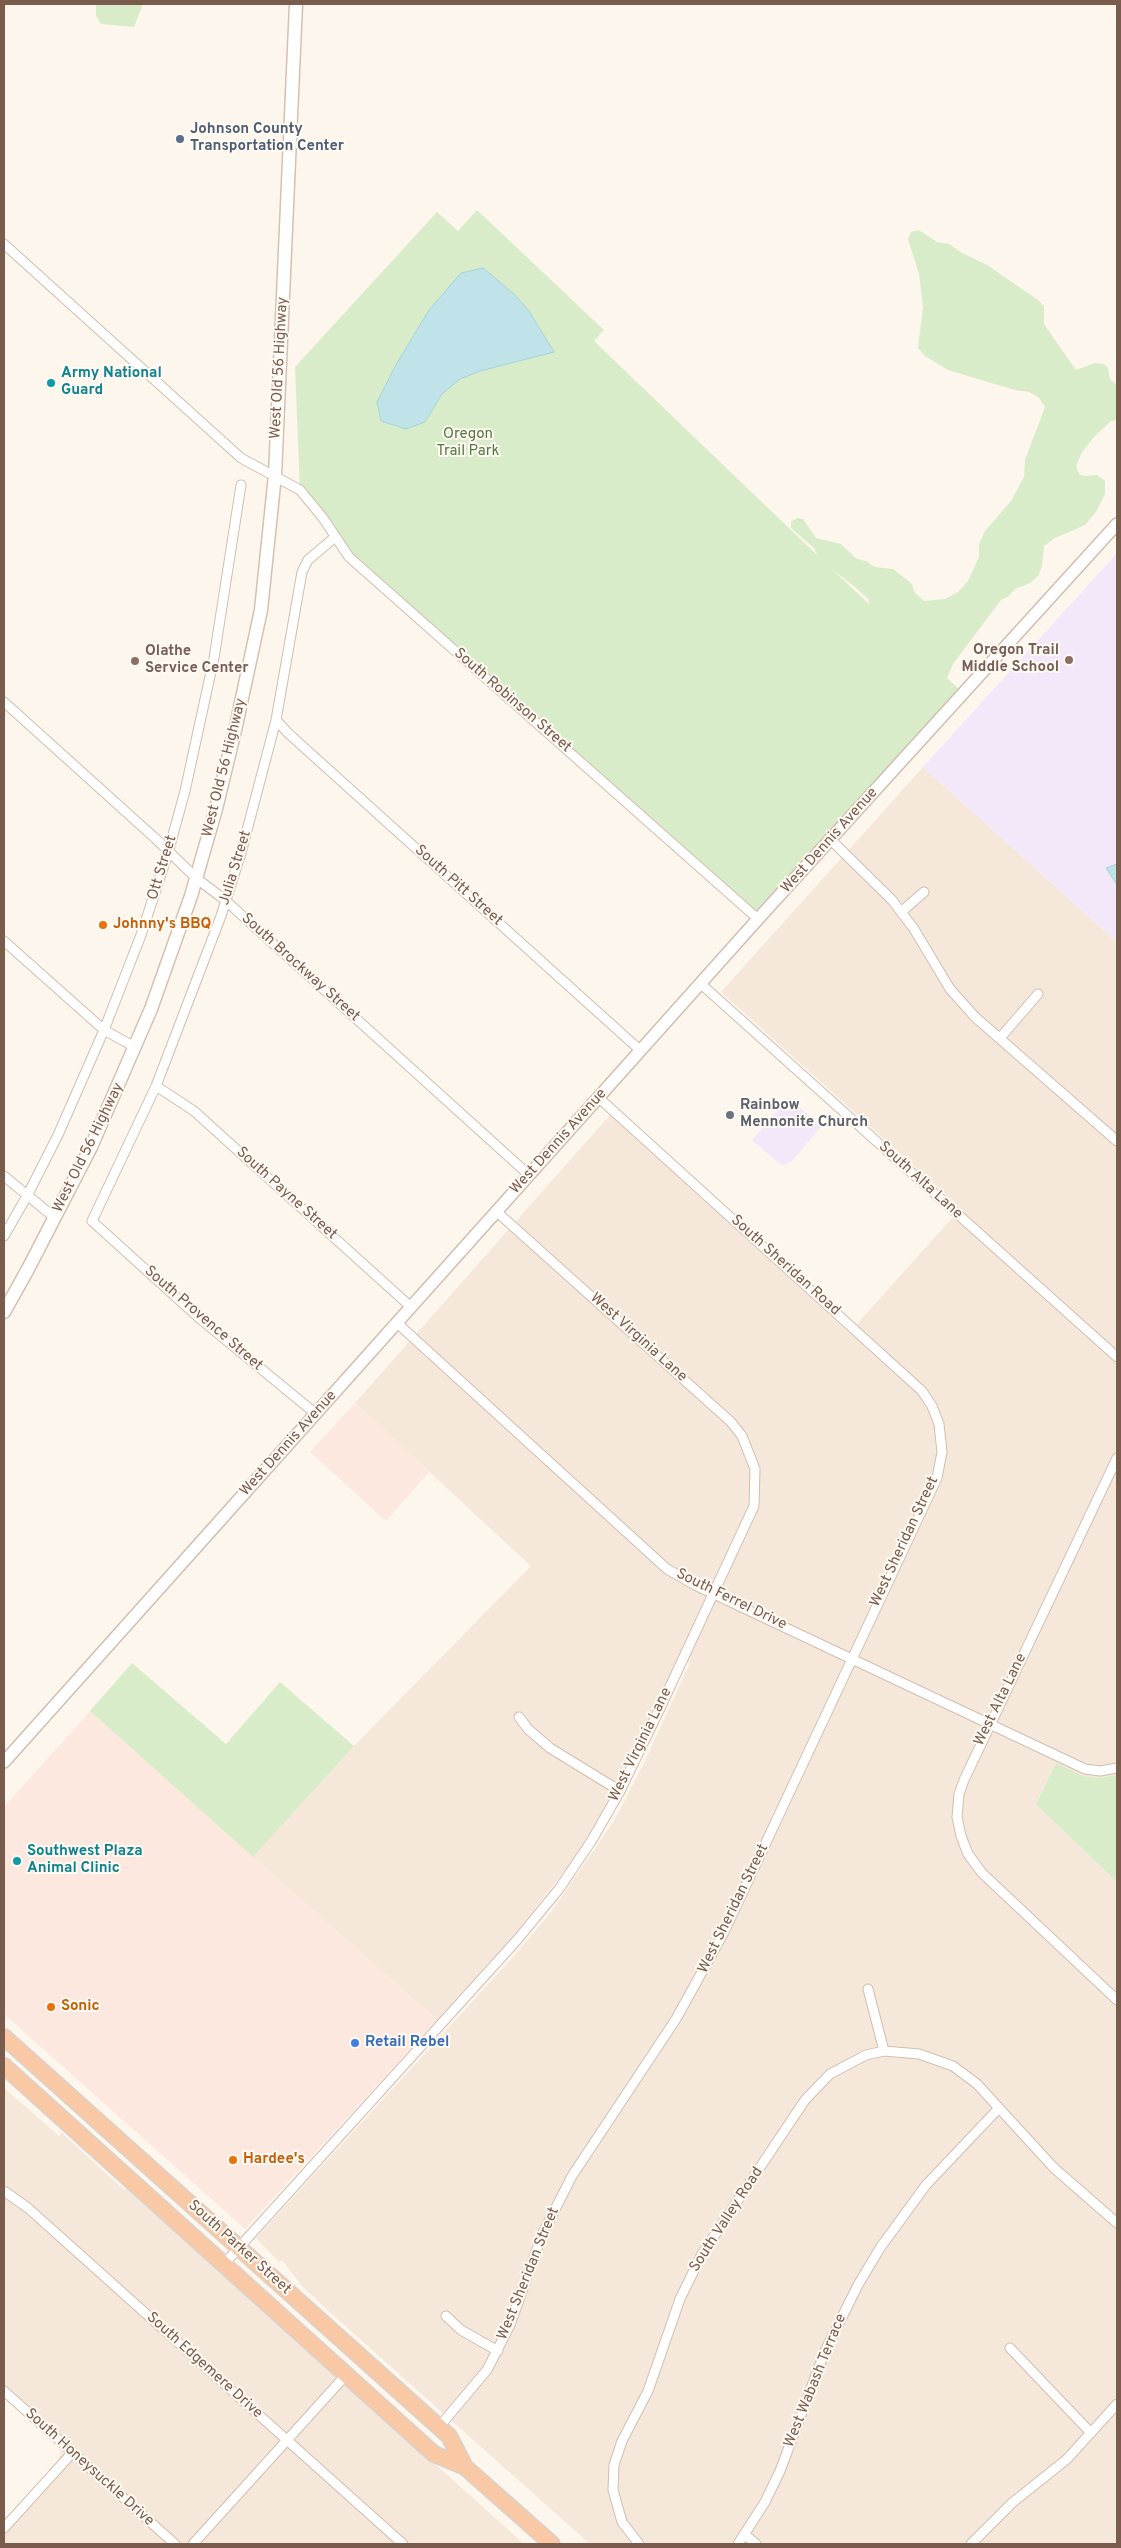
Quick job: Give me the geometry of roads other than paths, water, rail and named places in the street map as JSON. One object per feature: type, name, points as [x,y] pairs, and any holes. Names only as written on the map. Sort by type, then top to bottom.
[{"type":"highway","name":"South Parker Street","points":[[4,2037],[449,2436],[466,2467],[552,2544]]},
{"type":"highway","name":"South Parker Street","points":[[4,2066],[434,2454],[466,2467]]},
{"type":"main road","name":"West Old 56 Highway","points":[[4,1312],[91,1147],[135,1047],[168,965],[216,809],[257,633],[275,475],[296,4]]},
{"type":"street","name":"South Robinson Street","points":[[4,244],[241,458],[300,490],[307,497],[349,557],[758,920]]},
{"type":"street","name":"Ott Street","points":[[4,1236],[58,1135],[104,1030],[141,935],[168,853],[185,791],[214,658],[241,484]]},
{"type":"street","name":"West Dennis Avenue","points":[[4,1762],[758,920],[1117,524]]},
{"type":"street","name":"Julia Street","points":[[92,1222],[156,1086],[196,985],[241,853],[276,720],[302,572],[308,560],[334,538]]},
{"type":"street","name":"South Brockway Street","points":[[4,702],[156,839],[168,853],[225,900],[529,1175]]},
{"type":"street","name":"South Pitt Street","points":[[276,720],[289,734],[641,1051]]},
{"type":"street","points":[[831,840],[883,889],[901,912],[950,989],[1000,1038],[1117,1141]]},
{"type":"street","points":[[901,912],[924,892]]},
{"type":"street","points":[[4,941],[104,1030],[135,1047]]},
{"type":"street","name":"South Alta Lane","points":[[701,984],[1117,1357]]},
{"type":"street","points":[[1000,1038],[1038,994]]},
{"type":"street","name":"South Payne Street","points":[[156,1086],[194,1111],[411,1307]]},
{"type":"street","name":"South Sheridan Road","points":[[599,1098],[922,1391],[932,1406],[939,1424],[942,1452]]},
{"type":"street","points":[[4,1176],[55,1218]]},
{"type":"street","name":"West Virginia Lane","points":[[224,2264],[541,1911],[592,1840],[620,1791],[754,1506],[755,1469],[742,1436],[731,1422],[497,1212]]},
{"type":"street","name":"South Provence Street","points":[[92,1222],[198,1316],[316,1414]]},
{"type":"street","name":"South Ferrel Drive","points":[[397,1323],[668,1569],[714,1594],[1085,1769],[1100,1771],[1117,1768]]},
{"type":"street","name":"West Sheridan Street","points":[[438,2427],[472,2390],[487,2370],[510,2325],[531,2263],[556,2204],[588,2149],[642,2072],[699,1979],[753,1871],[851,1658],[937,1478],[942,1452]]},
{"type":"street","name":"West Alta Lane","points":[[1117,1458],[959,1794],[957,1817],[961,1836],[968,1854],[982,1873],[1117,2000]]},
{"type":"street","points":[[519,1718],[528,1729],[550,1748],[620,1791]]},
{"type":"street","points":[[868,1989],[884,2051]]},
{"type":"street","name":"South Valley Road","points":[[639,2544],[622,2522],[615,2504],[613,2490],[614,2465],[622,2441],[654,2375],[670,2324],[689,2280],[720,2226],[814,2088],[830,2074],[866,2055],[884,2051],[919,2054],[953,2066],[977,2084],[1054,2168],[1117,2223]]},
{"type":"street","name":"West Wabash Terrace","points":[[738,2544],[765,2502],[780,2470],[825,2352],[880,2248],[926,2185],[999,2108]]},
{"type":"street","name":"South Edgemere Drive","points":[[4,2191],[28,2208],[403,2544]]},
{"type":"street","name":"West Sheridan Street","points":[[446,2316],[461,2330],[498,2351]]},
{"type":"street","points":[[1010,2348],[1091,2433]]},
{"type":"street","points":[[193,2544],[346,2375]]},
{"type":"street","name":"South Honeysuckle Drive","points":[[4,2391],[175,2544]]},
{"type":"street","points":[[971,2544],[1012,2503],[1067,2459],[1117,2404]]},
{"type":"street","points":[[4,2528],[73,2452]]},
{"type":"street","points":[[744,2534],[756,2544]]},
{"type":"water","points":[[483,268],[514,294],[529,311],[554,352],[480,371],[460,379],[442,394],[425,422],[406,429],[381,421],[377,402],[397,363],[429,310],[461,273]]},
{"type":"water","points":[[1117,864],[1117,885],[1106,868]]},
{"type":"place","name":"Johnson County Transportation Center","points":[[180,139]]},
{"type":"place","name":"Army National Guard","points":[[51,383]]},
{"type":"place","name":"Oregon Trail Middle School","points":[[1069,660]]},
{"type":"place","name":"Olathe Service Center","points":[[135,661]]},
{"type":"place","name":"Johnny's BBQ","points":[[103,925]]},
{"type":"place","name":"Rainbow Mennonite Church","points":[[730,1115]]},
{"type":"place","name":"Southwest Plaza Animal Clinic","points":[[17,1861]]},
{"type":"place","name":"Sonic","points":[[51,2007]]},
{"type":"place","name":"Retail Rebel","points":[[355,2043]]},
{"type":"place","name":"Hardee's","points":[[233,2160]]},
{"type":"park label","name":"Oregon Trail Park","points":[[468,444]]}]
